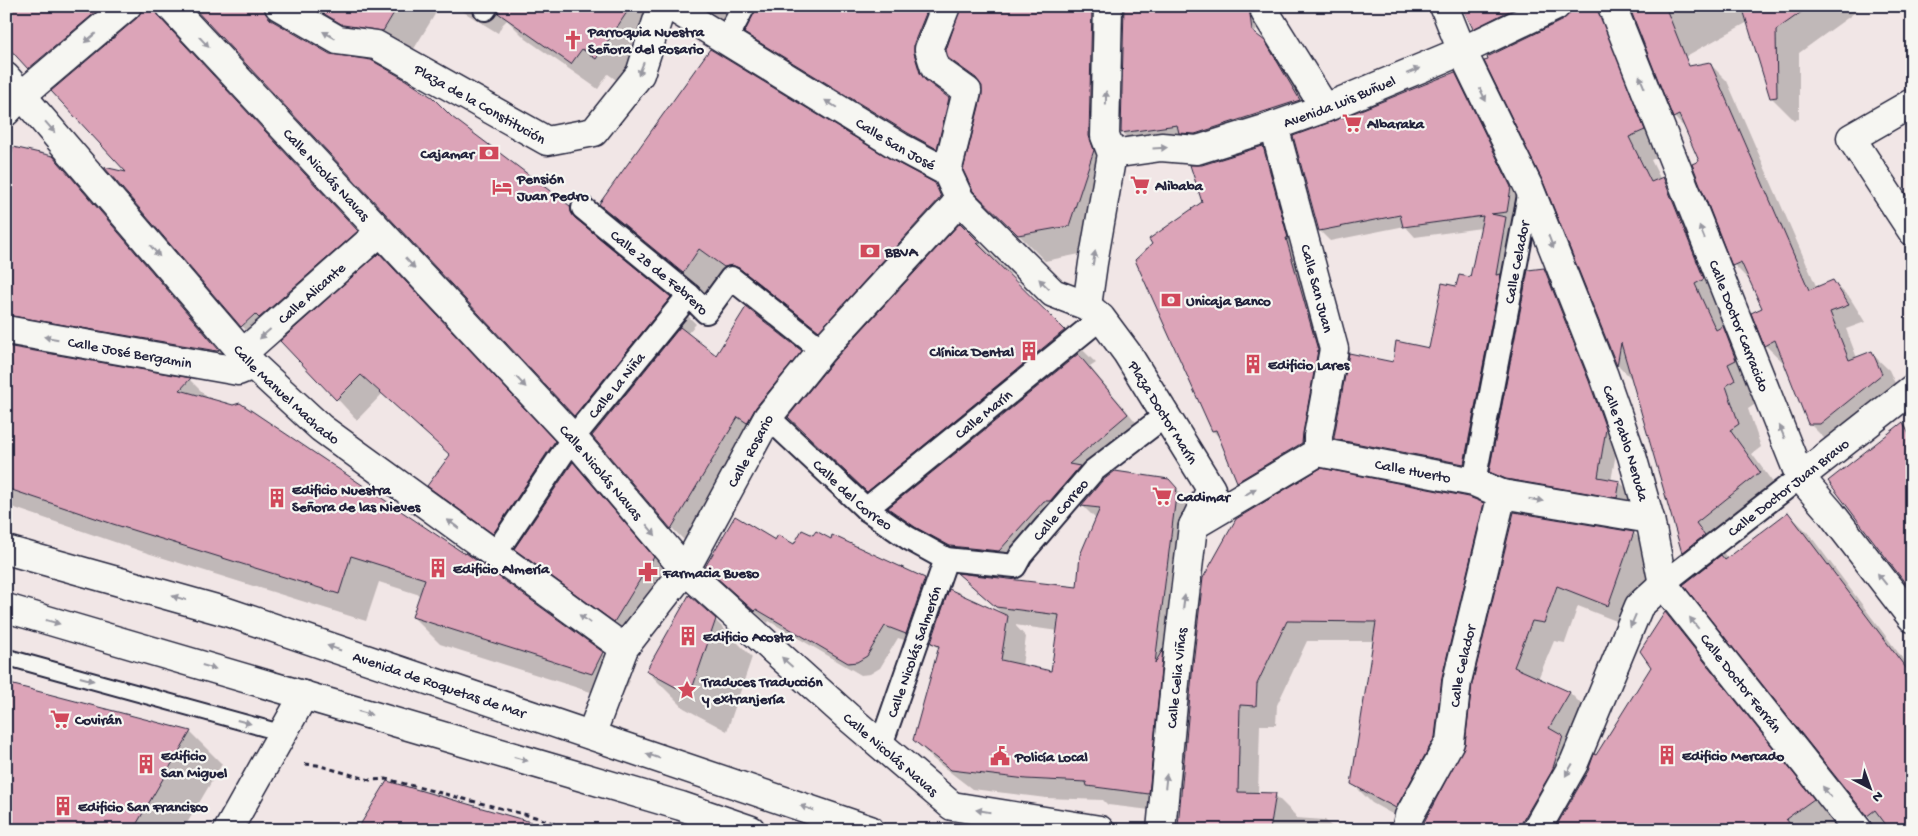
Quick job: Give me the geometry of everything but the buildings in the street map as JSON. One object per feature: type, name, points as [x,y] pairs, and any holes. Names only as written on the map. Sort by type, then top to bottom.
[{"type":"street","points":[[12,95],[127,6]]},
{"type":"street","name":"Calle Nicolás Navas","points":[[170,6],[573,438],[685,570],[881,745],[952,806],[1100,830]]},
{"type":"street","name":"Plaza de la Constitución","points":[[279,6],[338,40],[376,45],[547,141],[594,132],[640,74],[670,7]]},
{"type":"street","points":[[726,40],[744,6]]},
{"type":"street","points":[[946,6],[929,49],[935,68],[966,91],[947,172]]},
{"type":"street","points":[[1094,312],[1093,263],[1112,154],[1105,136],[1108,6]]},
{"type":"street","points":[[1264,6],[1265,12],[1325,108]]},
{"type":"street","name":"Calle Pablo Neruda","points":[[1444,6],[1462,51],[1530,190],[1604,376],[1632,456],[1650,519],[1663,584]]},
{"type":"street","name":"Avenida Luis Buñuel","points":[[1112,154],[1161,147],[1197,150],[1274,126],[1325,108],[1462,51],[1556,6]]},
{"type":"street","name":"Calle Doctor Carracido","points":[[1612,6],[1800,477],[1831,513],[1912,618]]},
{"type":"street","name":"Calle San José","points":[[670,7],[900,147],[947,172],[960,200],[1053,293],[1094,312]]},
{"type":"street","name":"Calle Manuel Machado","points":[[12,95],[248,359],[321,428],[624,648]]},
{"type":"street","points":[[1912,103],[1851,138],[1912,231]]},
{"type":"street","name":"Calle San Juan","points":[[1274,126],[1334,349],[1318,436],[1318,452]]},
{"type":"street","name":"Calle Celador","points":[[1474,482],[1530,190]]},
{"type":"street","name":"Calle Rosario","points":[[591,735],[624,648],[685,570],[768,417],[822,350],[960,200]]},
{"type":"street","name":"Calle 28 de Febrero","points":[[583,208],[689,295],[706,312],[731,278],[822,350]]},
{"type":"street","name":"Calle Alicante","points":[[248,359],[380,232]]},
{"type":"street","name":"Calle La Niña","points":[[495,554],[573,438],[689,295]]},
{"type":"street","name":"Plaza Doctor Marín","points":[[1094,312],[1127,353],[1211,488],[1193,526]]},
{"type":"street","name":"Calle Marín","points":[[866,509],[1094,312]]},
{"type":"street","name":"Calle José Bergamin","points":[[6,330],[238,372],[248,359]]},
{"type":"street","name":"Calle Doctor Juan Bravo","points":[[1663,584],[1912,389]]},
{"type":"street","name":"Calle Correo","points":[[946,559],[1015,566],[1021,555],[1093,471],[1166,415]]},
{"type":"street","name":"Calle del Correo","points":[[768,417],[866,509],[908,538],[946,559]]},
{"type":"street","points":[[1193,526],[1318,452]]},
{"type":"street","name":"Calle Huerto","points":[[1318,452],[1474,482],[1502,494],[1650,519]]},
{"type":"street","name":"Calle Celador","points":[[1406,830],[1409,816],[1450,742],[1457,682],[1502,494]]},
{"type":"street","name":"Calle Celia Viñas","points":[[1161,830],[1177,662],[1193,526]]},
{"type":"street","name":"Avenida de Roquetas de Mar","points":[[6,550],[226,612],[870,830]]},
{"type":"street","name":"Calle Nicolás Salmerón","points":[[881,745],[946,559]]},
{"type":"street","points":[[1536,830],[1574,763],[1639,606],[1663,584]]},
{"type":"street","name":"Calle Doctor Ferrán","points":[[1663,584],[1858,830]]},
{"type":"street","points":[[6,608],[681,806],[751,830]]},
{"type":"street","points":[[228,830],[304,695]]},
{"type":"lane","points":[[6,657],[282,733]]},
{"type":"path","points":[[305,764],[317,765],[370,780],[386,779],[528,815],[573,830]]},
{"type":"place","name":"Parroquia Nuestra Señora del Rosario","points":[[573,40]]},
{"type":"place","name":"Albaraka","points":[[1352,123]]},
{"type":"place","name":"Cajamar","points":[[489,153]]},
{"type":"place","name":"Alibaba","points":[[1140,185]]},
{"type":"place","name":"Pensión Juan Pedro","points":[[502,187]]},
{"type":"place","name":"BBVA","points":[[870,251]]},
{"type":"place","name":"Unicaja Banco","points":[[1171,300]]},
{"type":"place","name":"Clínica Dental","points":[[1029,351]]},
{"type":"place","name":"Edificio Lares","points":[[1253,364]]},
{"type":"place","name":"Cadimar","points":[[1162,496]]},
{"type":"place","name":"Edificio Nuestra Señora de las Nieves","points":[[277,498]]},
{"type":"place","name":"Edificio Almería","points":[[438,568]]},
{"type":"place","name":"Farmacia Bueso","points":[[648,572]]},
{"type":"place","name":"Edificio Acosta","points":[[688,636]]},
{"type":"place","name":"Traduces Traducción y extranjería","points":[[687,690]]},
{"type":"place","name":"Covirán","points":[[60,719]]},
{"type":"place","name":"Edificio Mercado","points":[[1667,755]]},
{"type":"place","name":"Policía Local","points":[[1000,756]]},
{"type":"place","name":"Edificio San Miguel","points":[[146,764]]},
{"type":"place","name":"Edificio San Francisco","points":[[63,806]]}]
